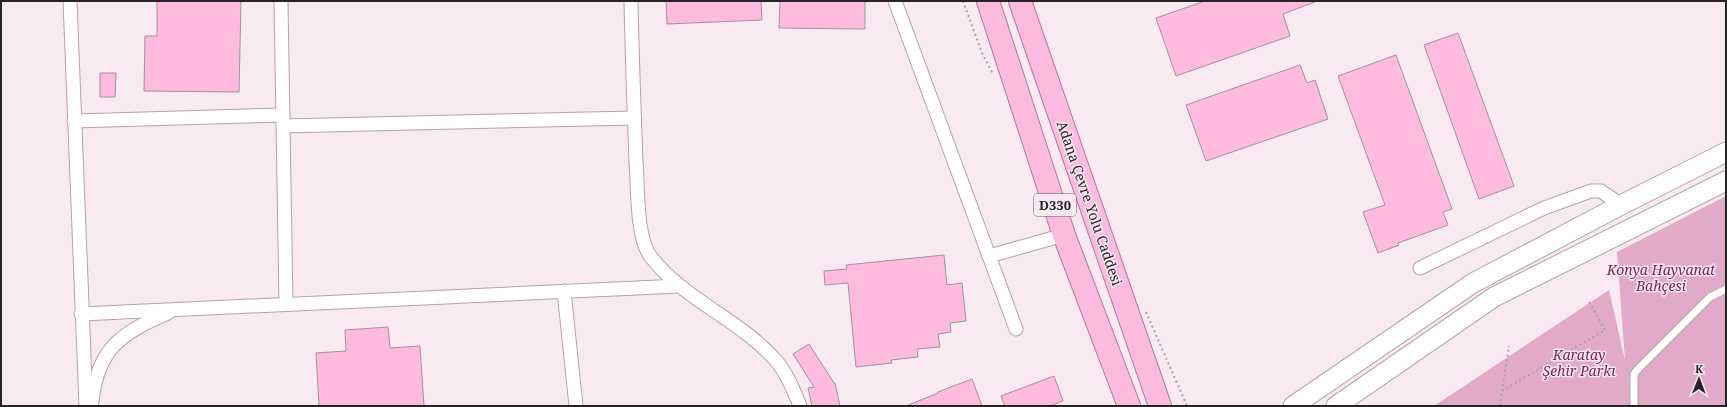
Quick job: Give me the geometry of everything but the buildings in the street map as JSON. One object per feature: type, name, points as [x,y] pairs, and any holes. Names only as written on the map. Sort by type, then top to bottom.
[{"type":"highway","name":"D330","points":[[988,1],[1064,235],[1129,406]]},
{"type":"highway","name":"Adana Çevre Yolu Caddesi","points":[[1020,1],[1160,400]]},
{"type":"main road","points":[[1293,406],[1473,283],[1621,205],[1726,152]]},
{"type":"main road","points":[[1336,406],[1494,297],[1726,181]]},
{"type":"street","points":[[70,1],[81,314],[86,406]]},
{"type":"street","points":[[281,1],[286,304]]},
{"type":"street","points":[[631,1],[638,202],[642,237],[649,255],[679,286],[756,341],[778,364],[788,378],[800,406]]},
{"type":"street","points":[[895,1],[1016,329]]},
{"type":"street","points":[[74,121],[634,118]]},
{"type":"street","points":[[1420,268],[1544,208],[1591,191],[1601,191],[1621,205]]},
{"type":"street","points":[[989,256],[1064,235]]},
{"type":"street","points":[[81,314],[679,286]]},
{"type":"street","points":[[564,291],[576,406]]},
{"type":"street","points":[[91,406],[93,389],[102,360],[122,338],[147,322],[178,309]]},
{"type":"lane","points":[[1634,406],[1634,374],[1710,297],[1726,289]]},
{"type":"path","points":[[1502,391],[1605,330],[1588,300]]},
{"type":"path","points":[[1500,406],[1509,346]]},
{"type":"green space","name":"Karatay Şehir Parkı","points":[[1726,196],[1726,406],[1434,406],[1609,290],[1625,360],[1617,252]]},
{"type":"park label","name":"Konya Hayvanat Bahçesi","points":[[1661,278]]}]
